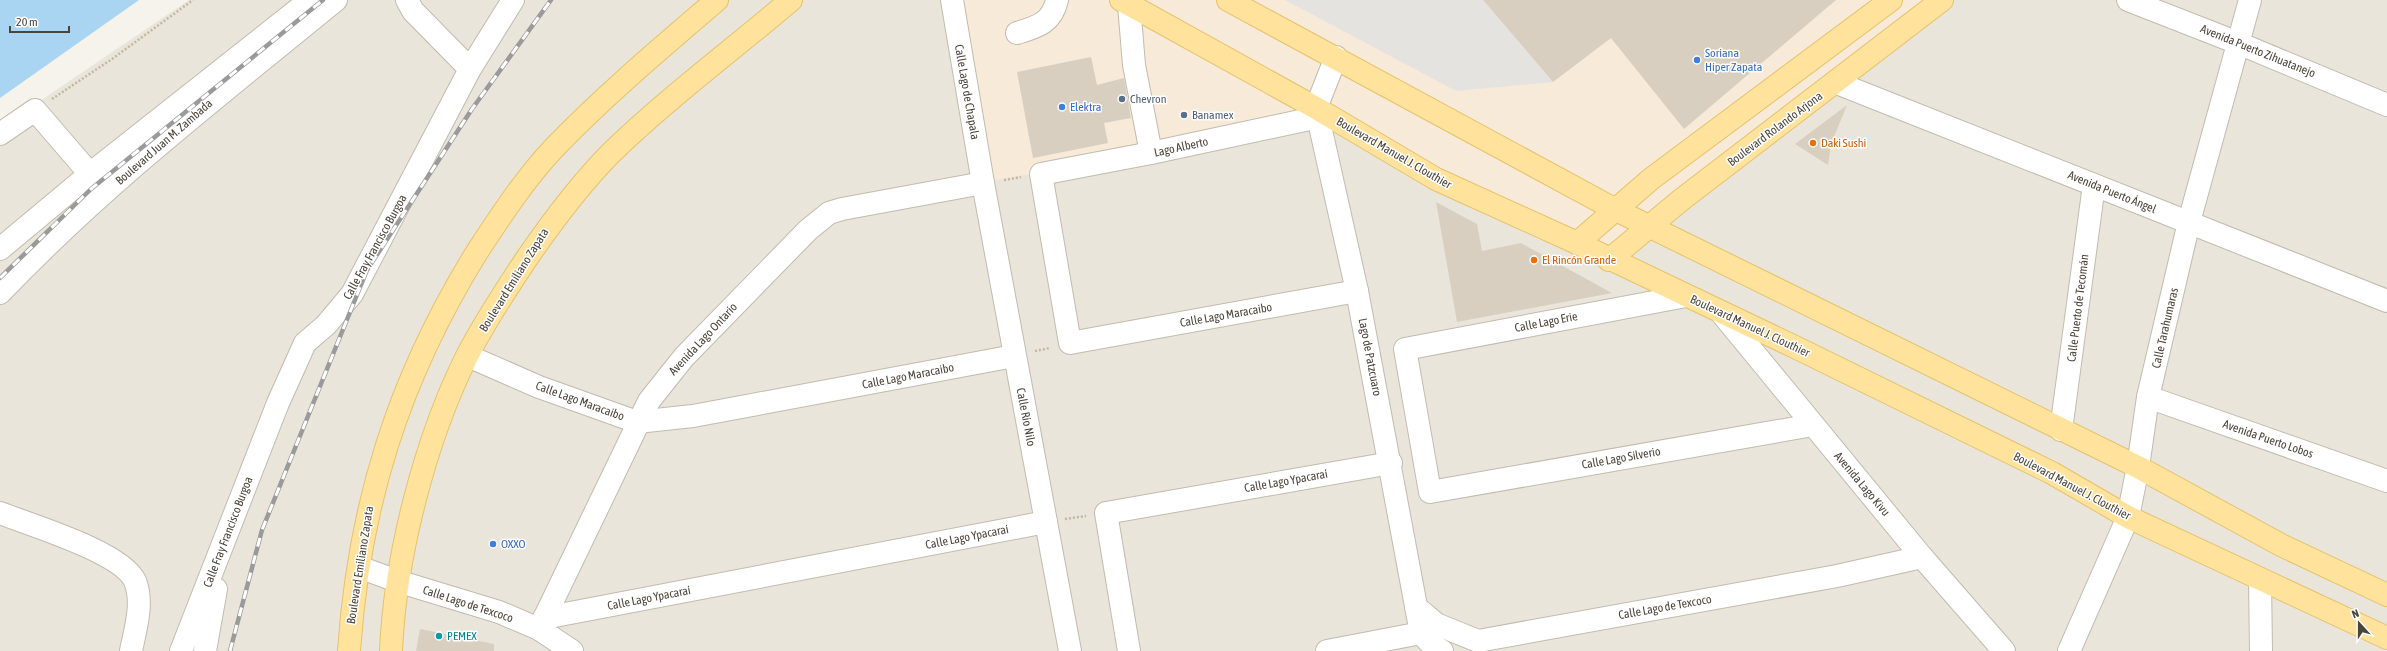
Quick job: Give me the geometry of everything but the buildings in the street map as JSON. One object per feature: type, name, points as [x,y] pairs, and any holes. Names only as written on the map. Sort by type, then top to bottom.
[{"type":"main road","name":"Boulevard Emiliano Zapata","points":[[348,651],[351,610],[358,566],[370,504],[384,451],[403,396],[427,341],[450,296],[502,213],[552,150],[616,88],[717,0]]},
{"type":"main road","name":"Boulevard Emiliano Zapata","points":[[391,651],[397,581],[415,503],[440,419],[468,356],[504,292],[549,226],[611,154],[655,113],[791,0]]},
{"type":"main road","points":[[1228,0],[1336,57],[1614,209],[2138,467],[2281,545],[2387,595]]},
{"type":"main road","points":[[1577,243],[1614,209],[1864,23],[1891,0]]},
{"type":"main road","name":"Boulevard Rolando Arjona","points":[[1609,260],[1760,140],[1837,83],[1942,0]]},
{"type":"main road","name":"Boulevard Manuel J. Clouthier","points":[[1125,2],[1436,179],[1577,243],[1724,315],[1797,348],[2052,473],[2128,517],[2387,638]]},
{"type":"street","name":"Boulevard Juan M. Zambada","points":[[0,250],[90,174],[310,0]]},
{"type":"street","name":"Boulevard Juan M. Zambada","points":[[0,293],[47,244],[180,127],[336,0]]},
{"type":"street","points":[[407,0],[413,11],[470,69]]},
{"type":"street","name":"Calle Fray Francisco Burgoa","points":[[181,651],[224,546],[278,403],[305,343],[326,325],[352,294],[470,69],[513,0]]},
{"type":"street","name":"Calle Lago de Chapala","points":[[952,0],[983,183]]},
{"type":"street","points":[[1016,33],[1045,23],[1055,8],[1057,0]]},
{"type":"street","points":[[1864,23],[1879,0]]},
{"type":"street","name":"Avenida Puerto Zihuatanejo","points":[[2128,0],[2238,43],[2387,105]]},
{"type":"street","name":"Calle Tarahumaras","points":[[2069,651],[2128,517],[2138,467],[2148,397],[2189,222],[2250,0]]},
{"type":"street","points":[[1125,2],[1134,66],[1151,153]]},
{"type":"street","points":[[1318,112],[1336,57]]},
{"type":"street","name":"Avenida Puerto Ángel","points":[[1837,83],[2387,300]]},
{"type":"street","points":[[0,134],[35,110],[90,174]]},
{"type":"street","name":"Lago Alberto","points":[[1041,174],[1151,153],[1318,112]]},
{"type":"street","name":"Lago de Patzcuaro","points":[[1318,112],[1357,291],[1391,463],[1421,633]]},
{"type":"street","points":[[1041,174],[1070,343]]},
{"type":"street","name":"Calle Río Nilo","points":[[983,183],[1070,651]]},
{"type":"street","name":"Avenida Lago Ontario","points":[[541,623],[648,401],[684,357],[808,230],[829,213],[861,205],[983,183]]},
{"type":"street","name":"Calle Puerto de Tecomán","points":[[2061,430],[2094,185]]},
{"type":"street","name":"Calle Lago Maracaibo","points":[[1070,343],[1357,291]]},
{"type":"street","name":"Calle Lago Erie","points":[[1430,492],[1405,349],[1686,296]]},
{"type":"street","name":"Avenida Lago Kivu","points":[[1724,315],[1922,557],[2004,651]]},
{"type":"street","name":"Calle Lago Maracaibo","points":[[468,356],[539,387],[638,422],[692,416],[1014,356]]},
{"type":"street","name":"Avenida Puerto Lobos","points":[[2148,397],[2387,481]]},
{"type":"street","name":"Calle Lago Silverio","points":[[1430,492],[1813,424]]},
{"type":"street","name":"Calle Lago Ypacaraí","points":[[1106,513],[1391,463]]},
{"type":"street","points":[[0,513],[101,552],[123,568],[134,581],[138,597],[138,616],[131,651]]},
{"type":"street","points":[[1106,513],[1129,651]]},
{"type":"street","name":"Calle Lago Ypacaraí","points":[[541,623],[1046,522]]},
{"type":"street","points":[[206,651],[224,546]]},
{"type":"street","name":"Calle Lago de Texcoco","points":[[1416,607],[1436,624],[1465,644],[1837,576],[1922,557]]},
{"type":"street","name":"Calle Lago de Texcoco","points":[[358,566],[397,581],[541,623],[572,651]]},
{"type":"street","points":[[2260,579],[2261,651]]},
{"type":"street","points":[[1327,651],[1421,633],[1431,644],[1442,651]]},
{"type":"path","points":[[35,110],[112,59],[193,0]]},
{"type":"path","points":[[983,183],[1041,174]]},
{"type":"path","points":[[1014,356],[1070,343]]},
{"type":"path","points":[[1046,522],[1106,513]]},
{"type":"shaded area","points":[[189,0],[2387,0],[2387,651],[0,651],[0,128]]},
{"type":"shaded area","points":[[952,0],[1927,0],[1609,260],[1330,116],[983,183]]},
{"type":"shaded area","points":[[1285,0],[1483,0],[1553,82],[1456,91]]},
{"type":"water","points":[[0,0],[139,0],[0,98]]},
{"type":"railway","points":[[0,278],[91,189],[323,0]]},
{"type":"railway","points":[[230,651],[262,530],[367,270],[472,109],[551,0]]},
{"type":"place","name":"Soriana Híper Zapata","points":[[1697,60]]},
{"type":"place","name":"Chevron","points":[[1122,99]]},
{"type":"place","name":"Elektra","points":[[1062,107]]},
{"type":"place","name":"Banamex","points":[[1184,115]]},
{"type":"place","name":"Daki Sushi","points":[[1813,143]]},
{"type":"place","name":"El Rincón Grande","points":[[1534,260]]},
{"type":"place","name":"OXXO","points":[[493,544]]},
{"type":"place","name":"PEMEX","points":[[439,636]]}]
